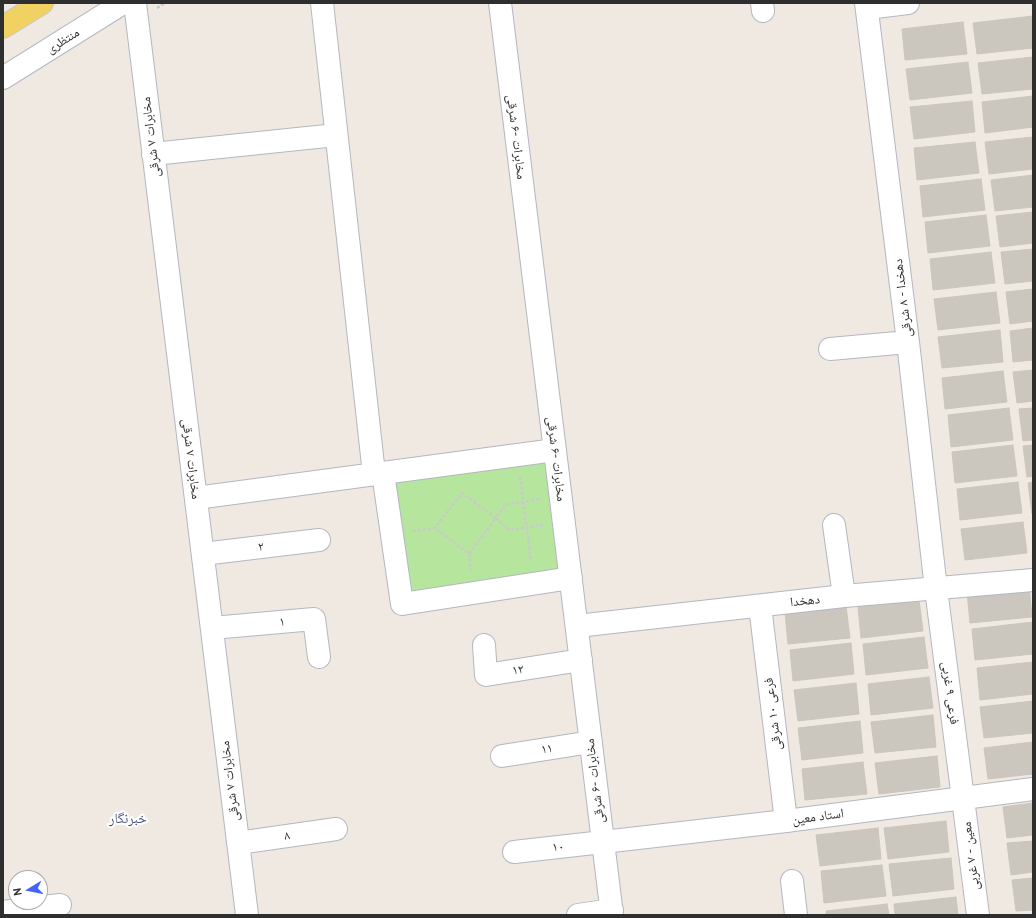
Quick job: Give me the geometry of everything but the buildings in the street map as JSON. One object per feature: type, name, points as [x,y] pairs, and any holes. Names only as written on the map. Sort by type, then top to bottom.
[{"type":"main road","points":[[3,27],[42,3]]},
{"type":"street","name":"منتظری","points":[[3,78],[123,3]]},
{"type":"street","name":"مخابرات ۷ شرقی","points":[[135,3],[247,915]]},
{"type":"street","points":[[322,3],[336,135],[378,474],[402,604],[571,578]]},
{"type":"street","name":"مخابرات -۶ شرقی","points":[[500,3],[612,913]]},
{"type":"street","points":[[867,6],[908,3]]},
{"type":"street","name":"دهخدا - ۸ شرقی","points":[[867,6],[908,342],[936,589]]},
{"type":"street","points":[[153,154],[336,135]]},
{"type":"street","points":[[830,349],[908,342]]},
{"type":"street","points":[[196,498],[555,450]]},
{"type":"street","points":[[834,525],[844,596]]},
{"type":"street","name":"۲","points":[[203,554],[319,540]]},
{"type":"street","name":"دهخدا","points":[[577,626],[844,596],[1033,580]]},
{"type":"street","name":"فرعی ۹ غربی","points":[[936,589],[964,797]]},
{"type":"street","name":"فرعی ۱۰ شرقی","points":[[760,606],[786,821]]},
{"type":"street","name":"۱","points":[[212,628],[314,619],[319,657]]},
{"type":"street","name":"۱۲","points":[[484,645],[486,676],[581,660]]},
{"type":"street","name":"۱۱","points":[[502,756],[591,742]]},
{"type":"street","name":"استاد معین","points":[[603,842],[786,821],[1033,789]]},
{"type":"street","name":"معین - ۷ غربی","points":[[964,797],[978,915]]},
{"type":"street","name":"۸","points":[[238,843],[336,829]]},
{"type":"street","name":"۱۰","points":[[514,852],[603,842]]},
{"type":"street","points":[[792,881],[796,915]]},
{"type":"street","points":[[3,912],[60,905]]},
{"type":"street","points":[[578,915],[612,913]]},
{"type":"path","points":[[517,455],[533,584]]},
{"type":"path","points":[[561,496],[505,505],[496,518],[469,554],[435,528],[462,492],[496,518],[509,530],[564,522]]},
{"type":"green space","points":[[546,460],[561,571],[405,595],[391,482]]},
{"type":"district","name":"خبرنگار","points":[[128,819]]}]
